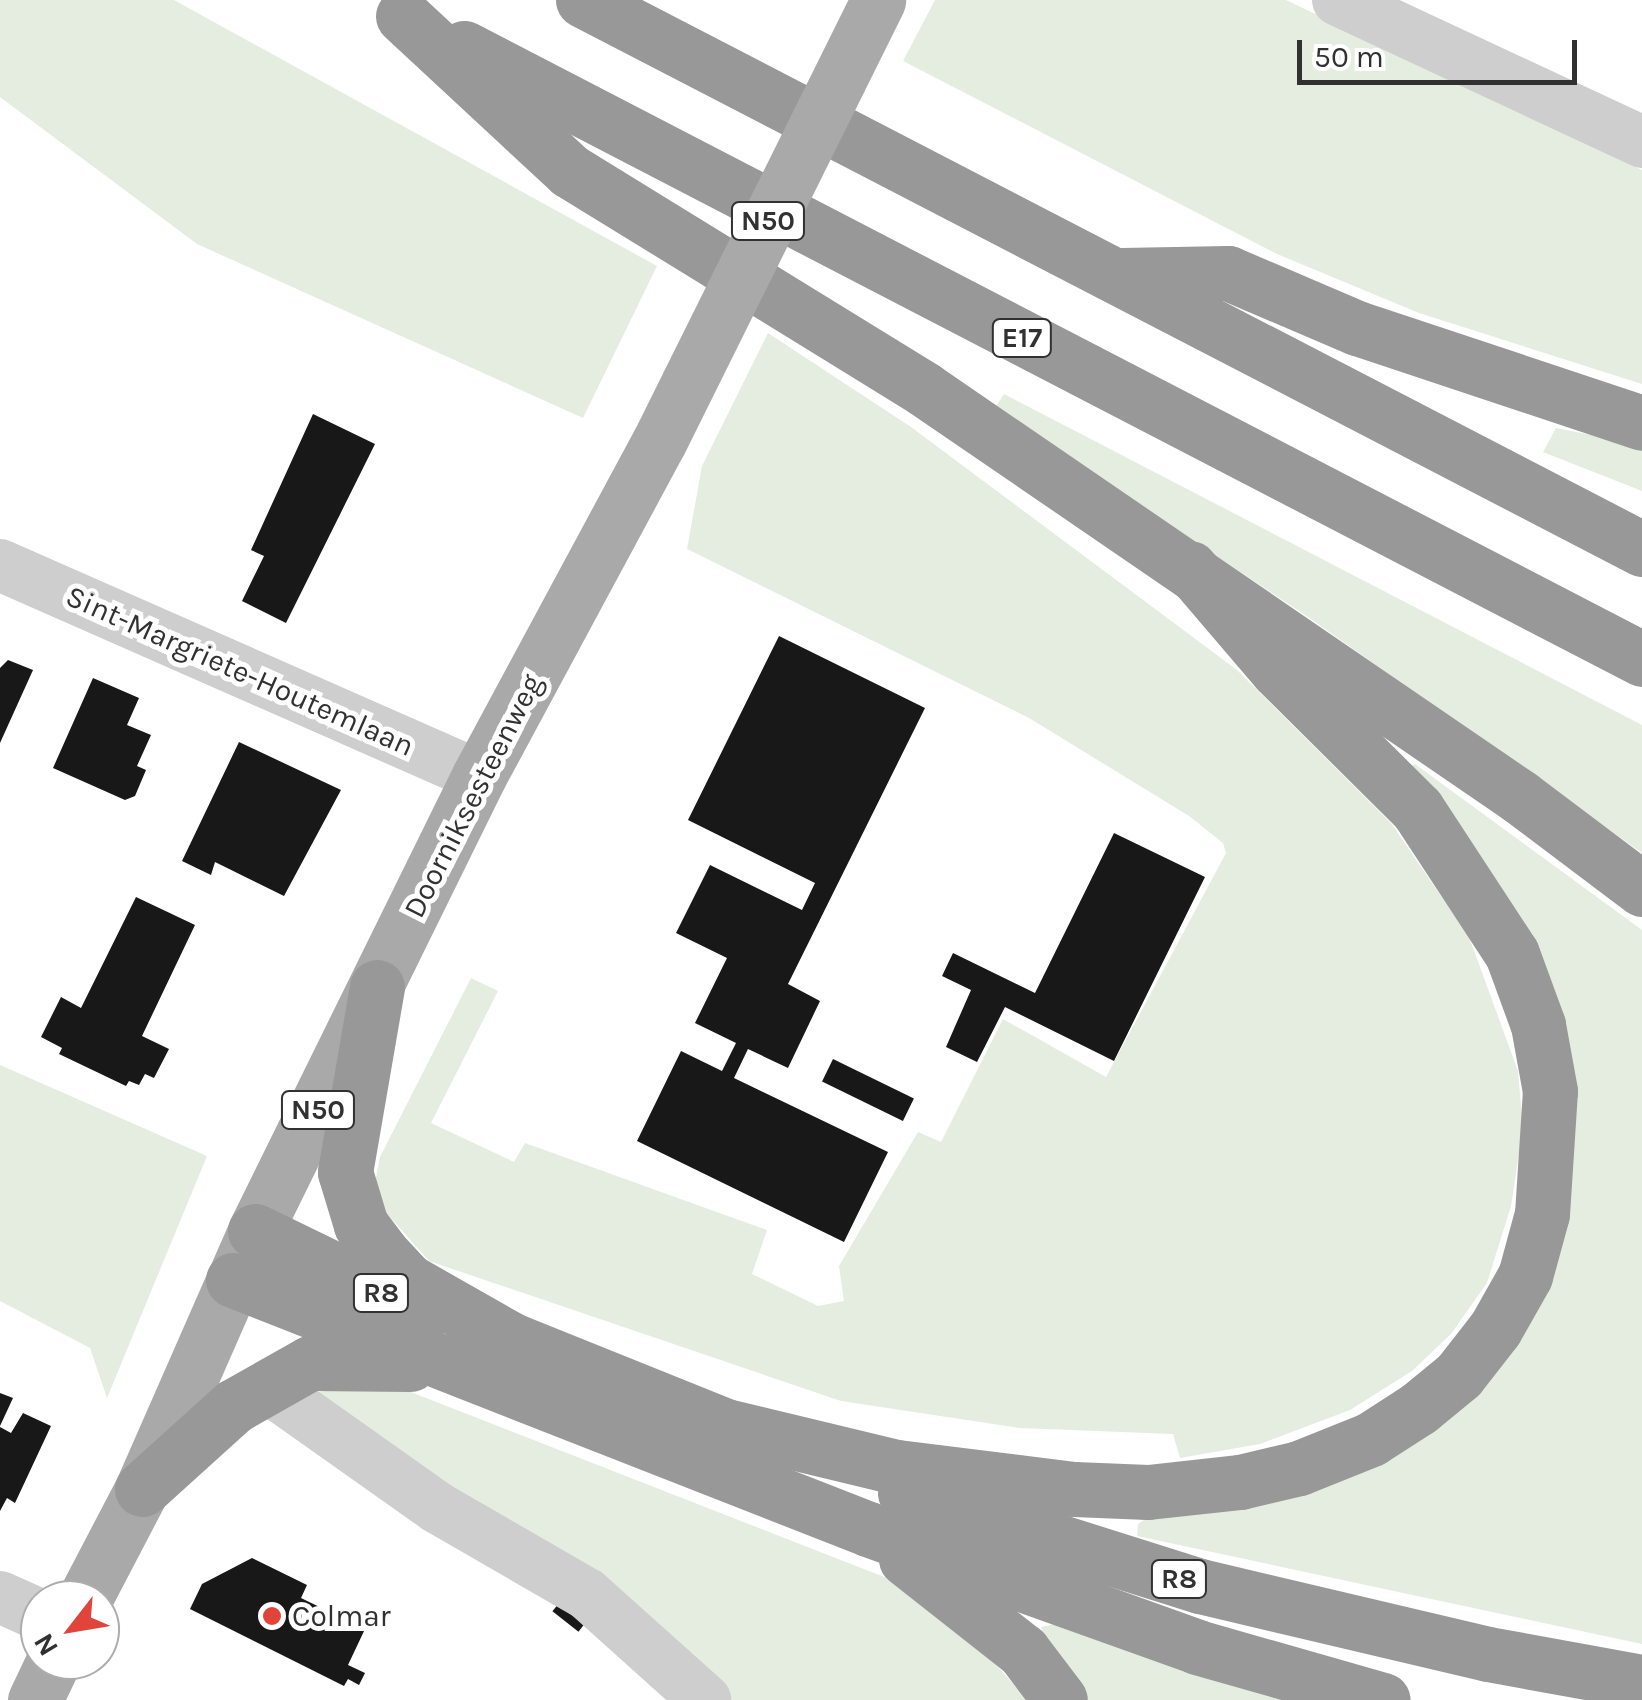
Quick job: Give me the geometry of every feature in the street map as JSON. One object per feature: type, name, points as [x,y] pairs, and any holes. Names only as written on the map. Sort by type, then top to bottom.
[{"type":"highway","points":[[583,0],[1642,548]]},
{"type":"highway","points":[[388,8],[570,171],[908,379],[1190,568],[1642,889]]},
{"type":"highway","name":"E17","points":[[388,8],[1642,659]]},
{"type":"highway","points":[[1114,275],[1228,273],[1357,328],[1642,423]]},
{"type":"highway","points":[[730,1427],[897,1467],[1074,1488],[1148,1492],[1240,1482],[1335,1454],[1419,1408],[1483,1344],[1525,1276],[1542,1214],[1550,1090],[1538,1025],[1512,954],[1416,810],[1278,670],[1190,568]]},
{"type":"highway","points":[[377,987],[344,1172],[361,1225],[408,1281],[512,1340]]},
{"type":"highway","name":"R8","points":[[256,1231],[464,1331],[512,1340],[852,1476],[1200,1586],[1488,1654],[1642,1682]]},
{"type":"highway","name":"R8","points":[[233,1280],[868,1529],[1197,1646],[1383,1700]]},
{"type":"highway","points":[[142,1489],[234,1406],[310,1363],[443,1364]]},
{"type":"highway","points":[[868,1529],[1023,1651],[1060,1700]]},
{"type":"main road","name":"Doorniksesteenweg","points":[[94,1580],[142,1489],[256,1231],[479,776],[658,442],[878,0]]},
{"type":"street","points":[[1338,0],[1642,142]]},
{"type":"street","name":"Sint-Margriete-Houtemlaan","points":[[0,565],[479,776]]},
{"type":"street","points":[[267,1387],[438,1508],[587,1594],[705,1700]]},
{"type":"shaded area","points":[[0,0],[174,0],[657,266],[583,418],[197,244],[0,97]]},
{"type":"shaded area","points":[[935,0],[1286,0],[1642,170],[1642,384],[1419,313],[1277,254],[903,61]]},
{"type":"shaded area","points":[[768,333],[911,427],[1237,670],[1391,823],[1469,937],[1518,1071],[1523,1128],[1511,1206],[1487,1283],[1451,1334],[1412,1371],[1350,1410],[1260,1444],[1180,1458],[1173,1434],[1019,1428],[841,1401],[429,1261],[381,1207],[375,1183],[380,1157],[471,978],[498,991],[431,1123],[514,1162],[525,1143],[767,1230],[752,1274],[818,1306],[844,1301],[839,1266],[918,1132],[941,1142],[1003,1019],[1106,1077],[1226,853],[1223,843],[1189,816],[1029,718],[687,549],[702,466]]},
{"type":"shaded area","points":[[1004,394],[1642,725],[1642,853],[1308,617],[995,408]]},
{"type":"shaded area","points":[[1556,428],[1642,445],[1642,491],[1543,452]]},
{"type":"shaded area","points":[[1415,764],[1642,930],[1642,1644],[1137,1536],[1138,1524],[1159,1510],[1423,1432],[1574,1126],[1409,767]]},
{"type":"shaded area","points":[[0,1065],[207,1156],[107,1398],[90,1348],[0,1301]]},
{"type":"shaded area","points":[[385,1382],[892,1580],[970,1636],[1028,1700],[720,1700],[312,1393]]},
{"type":"shaded area","points":[[1055,1624],[1291,1700],[1084,1700],[1051,1655],[1041,1627]]},
{"type":"building","points":[[313,414],[375,444],[286,623],[242,601],[264,556],[251,550]]},
{"type":"building","points":[[779,636],[925,708],[788,984],[820,1001],[788,1068],[748,1049],[734,1078],[888,1152],[844,1242],[637,1141],[681,1051],[722,1071],[736,1043],[695,1023],[727,958],[676,933],[710,865],[802,910],[815,883],[688,820]]},
{"type":"building","points":[[8,660],[33,670],[0,743],[0,668]]},
{"type":"building","points":[[93,678],[139,698],[127,725],[151,735],[137,766],[146,770],[135,796],[125,800],[53,768]]},
{"type":"building","points":[[239,742],[341,790],[284,896],[215,862],[211,875],[182,861]]},
{"type":"building","points":[[1114,833],[1205,877],[1114,1061],[1005,1007],[977,1062],[946,1047],[971,990],[942,976],[953,953],[1035,993]]},
{"type":"building","points":[[136,897],[195,925],[142,1036],[169,1049],[154,1078],[145,1074],[139,1085],[129,1081],[126,1086],[59,1054],[62,1048],[41,1037],[61,997],[81,1008]]},
{"type":"building","points":[[833,1059],[914,1098],[903,1121],[822,1081]]},
{"type":"building","points":[[0,1393],[13,1398],[0,1426]]},
{"type":"building","points":[[23,1413],[51,1426],[15,1503],[7,1498],[0,1511],[0,1427],[11,1433]]},
{"type":"building","name":"Colmar","points":[[252,1558],[307,1585],[301,1598],[365,1629],[348,1665],[365,1673],[359,1685],[348,1679],[344,1686],[190,1609],[202,1584]]},
{"type":"building","points":[[566,1594],[592,1614],[578,1632],[552,1611]]},
{"type":"place","name":"Colmar","points":[[272,1616]]}]
